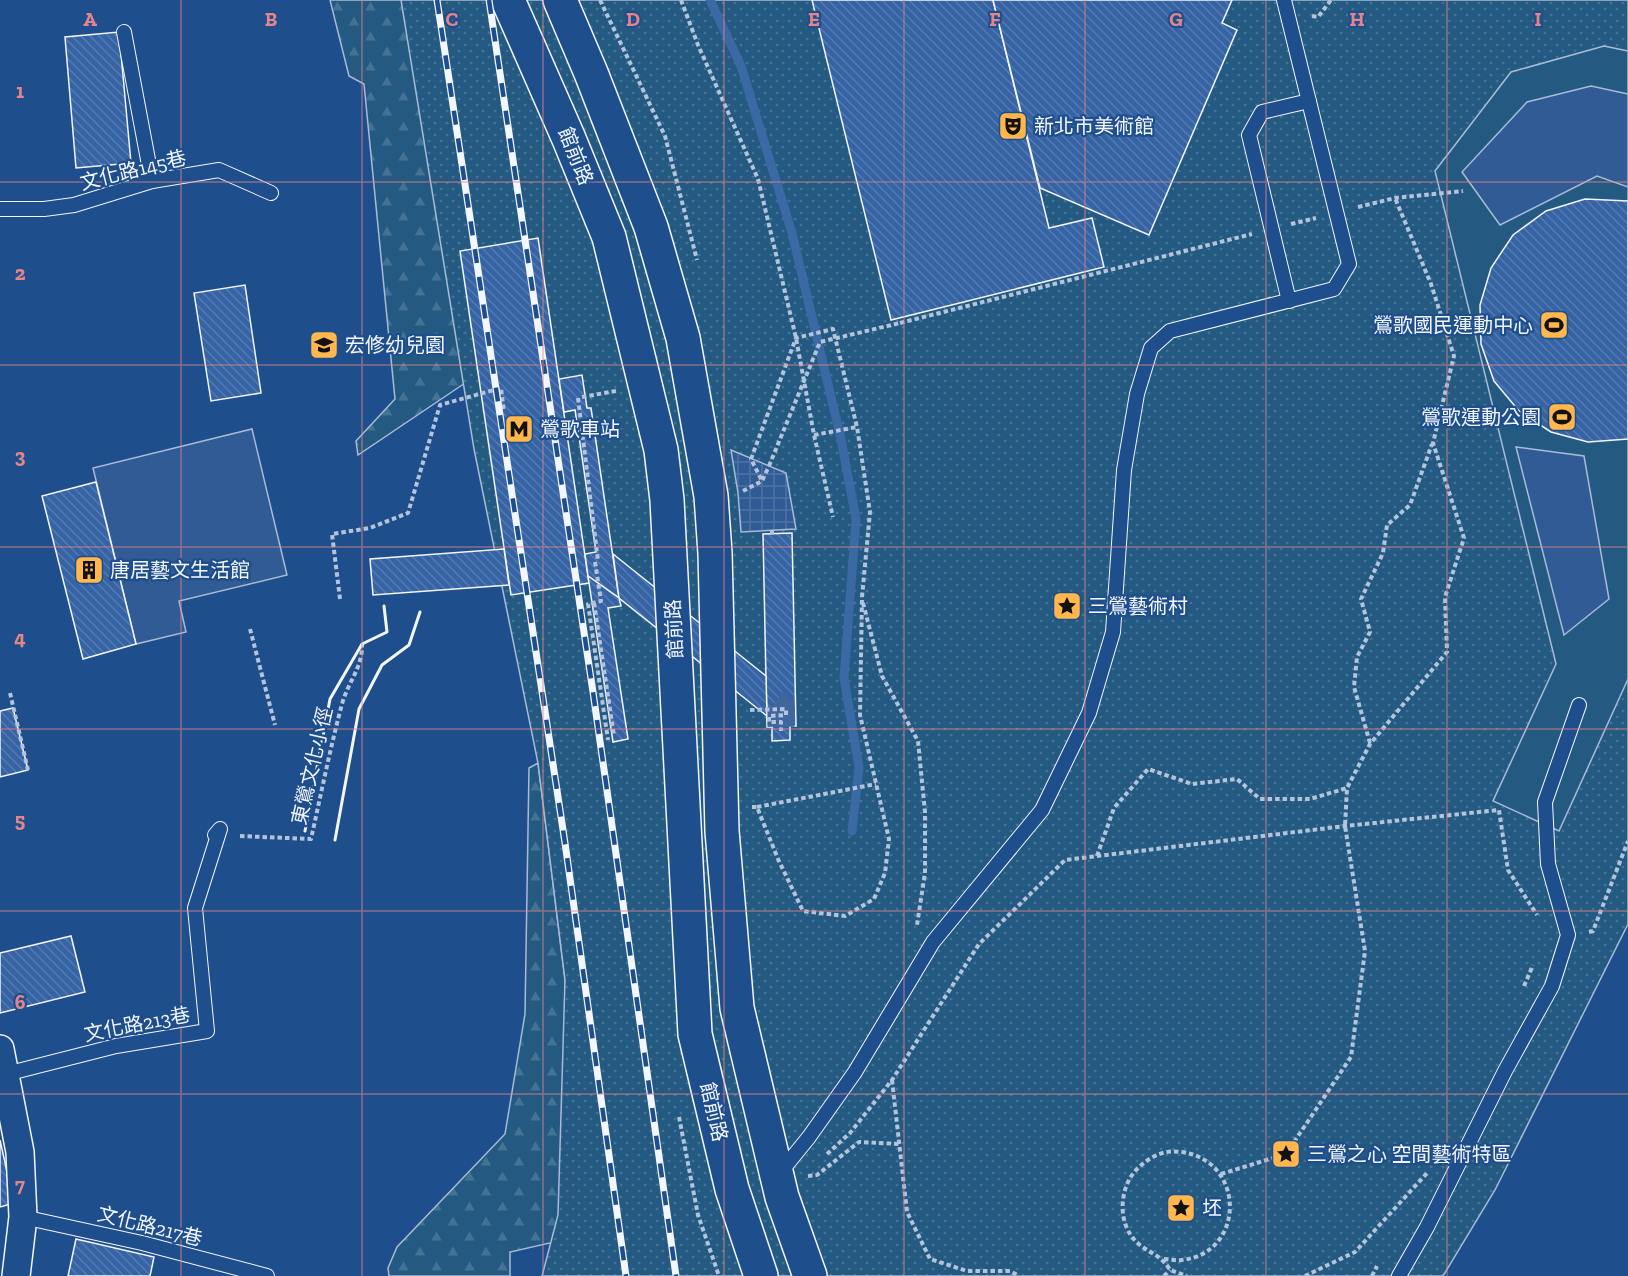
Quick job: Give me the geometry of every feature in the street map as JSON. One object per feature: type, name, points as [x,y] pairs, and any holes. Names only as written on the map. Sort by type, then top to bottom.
[{"type":"street","name":"館前路","points":[[508,0],[609,237],[661,450],[667,500],[695,1034],[732,1189],[761,1276]]},
{"type":"street","points":[[560,0],[651,227],[683,338],[711,507],[715,553],[722,831],[737,1008],[792,1173],[782,1197],[810,1276]]},
{"type":"street","points":[[3,1061],[20,1152],[23,1217],[16,1276]]},
{"type":"lane","points":[[792,1173],[809,1137],[855,1072],[933,942],[1042,810],[1089,713],[1113,632],[1124,470],[1137,394],[1151,348],[1170,331],[1334,289],[1349,264],[1284,0]]},
{"type":"lane","points":[[124,32],[152,182]]},
{"type":"lane","points":[[1290,301],[1249,135],[1262,112],[1309,101]]},
{"type":"lane","name":"文化路145巷","points":[[0,209],[44,209],[74,205],[152,182],[219,170],[271,194]]},
{"type":"lane","points":[[1399,1276],[1427,1227],[1505,1071],[1552,986],[1568,934],[1548,864],[1545,802],[1579,705]]},
{"type":"lane","name":"文化路213巷","points":[[3,1061],[207,1031],[195,908],[220,829],[215,835]]},
{"type":"lane","name":"文化路217巷","points":[[23,1217],[142,1243],[267,1276]]},
{"type":"path","points":[[681,0],[698,45],[758,178],[796,338],[814,435],[833,517]]},
{"type":"path","points":[[738,493],[762,481],[820,342],[1395,198],[1463,191]]},
{"type":"path","points":[[1370,744],[1354,687],[1357,657],[1370,632],[1361,599],[1383,553],[1387,525],[1410,505],[1433,443],[1454,356],[1431,284],[1395,198]]},
{"type":"path","points":[[757,807],[778,859],[804,911],[846,916],[874,898],[885,873],[889,839],[860,714],[862,597],[870,512],[857,427],[833,329],[796,338]]},
{"type":"path","points":[[762,481],[751,459],[796,338]]},
{"type":"path","points":[[340,599],[332,534],[370,528],[408,513],[440,405],[501,388],[504,412]]},
{"type":"path","points":[[608,740],[588,604],[601,602],[580,398],[620,391]]},
{"type":"path","points":[[814,435],[857,427]]},
{"type":"path","points":[[1221,1174],[1286,1154],[1352,1057],[1365,951],[1346,826],[1347,788],[1370,744],[1447,652],[1445,597],[1464,538],[1433,443]]},
{"type":"path","points":[[772,530],[772,536]]},
{"type":"path","points":[[862,597],[882,676],[918,741],[925,812],[925,873]]},
{"type":"path","points":[[594,603],[614,736]]},
{"type":"path","points":[[250,629],[275,725]]},
{"type":"path","name":"東鶯文化小徑","points":[[215,835],[311,839],[343,701],[359,668],[363,654],[362,644]]},
{"type":"path","points":[[10,693],[28,770]]},
{"type":"path","points":[[749,699],[749,721]]},
{"type":"path","points":[[749,710],[786,709],[786,715],[769,716],[769,722],[781,722],[781,731]]},
{"type":"path","points":[[1097,856],[1114,808],[1148,769],[1192,784],[1237,779],[1260,799],[1310,799],[1347,788]]},
{"type":"path","points":[[751,807],[876,784]]},
{"type":"path","points":[[751,796],[752,819]]},
{"type":"path","points":[[824,1156],[850,1133],[892,1080],[979,944],[1065,860],[1499,810],[1508,870],[1542,922]]},
{"type":"path","points":[[892,1080],[907,1212],[930,1259],[967,1271],[1010,1272],[1019,1276]]},
{"type":"path","points":[[678,1110],[698,1215],[719,1276]]},
{"type":"path","points":[[792,1173],[799,1178],[817,1175],[859,1142],[899,1144]]},
{"type":"path","points":[[1176,1151],[1193,1153],[1208,1161],[1221,1174],[1229,1191],[1231,1210],[1226,1228],[1216,1244],[1201,1254],[1183,1260],[1164,1259],[1147,1252],[1134,1240],[1125,1225],[1122,1208],[1124,1191],[1131,1175],[1143,1162],[1158,1154],[1176,1151]]},
{"type":"path","points":[[1305,1276],[1355,1252],[1433,1166]]},
{"type":"path","points":[[1164,1259],[1170,1270],[1187,1276]]},
{"type":"path","points":[[1164,1276],[1170,1270]]},
{"type":"green space","points":[[330,0],[425,0],[474,377],[358,455],[356,441],[395,399],[364,84],[349,76]]},
{"type":"green space","name":"三鶯藝術村","points":[[401,0],[1628,0],[1628,924],[1495,1190],[1443,1276],[542,1276],[558,1215],[565,980],[538,763],[474,449]]},
{"type":"green space","name":"鶯歌運動公園","points":[[1604,46],[1628,51],[1628,679],[1559,831],[1493,801],[1556,664],[1435,171],[1511,72]]},
{"type":"green space","points":[[538,763],[565,980],[563,1240],[510,1252],[510,1276],[389,1276],[388,1268],[397,1247],[505,1134],[525,1014],[529,768]]},
{"type":"shaded area","points":[[1591,86],[1628,94],[1628,187],[1597,176],[1500,225],[1462,172],[1527,102]]},
{"type":"shaded area","points":[[252,429],[287,575],[179,601],[186,632],[136,644],[93,468]]},
{"type":"shaded area","points":[[1516,447],[1584,456],[1609,599],[1564,635]]},
{"type":"shaded area","points":[[731,450],[786,473],[796,529],[741,532]]},
{"type":"building","name":"新北市美術館","points":[[812,0],[993,0],[1049,228],[1092,218],[1104,267],[891,320]]},
{"type":"building","points":[[993,0],[1232,0],[1222,23],[1237,30],[1149,235],[1040,188]]},
{"type":"building","points":[[119,32],[131,163],[76,168],[65,37]]},
{"type":"building","name":"鶯歌國民運動中心","points":[[1585,199],[1628,201],[1628,439],[1588,442],[1551,432],[1519,411],[1494,381],[1481,344],[1480,305],[1491,268],[1513,235],[1546,211]]},
{"type":"building","points":[[538,238],[589,583],[511,595],[460,251]]},
{"type":"building","points":[[245,285],[261,393],[211,401],[194,293]]},
{"type":"building","points":[[582,375],[587,408],[591,408],[619,598],[588,576],[585,554],[596,552],[575,410],[564,412],[559,379]]},
{"type":"building","name":"唐居藝文生活館","points":[[96,482],[136,644],[83,659],[42,496]]},
{"type":"building","points":[[792,533],[796,726],[790,726],[790,740],[772,741],[772,727],[767,727],[763,534]]},
{"type":"building","points":[[504,549],[509,585],[373,595],[370,559]]},
{"type":"building","points":[[613,554],[766,676],[767,716],[619,598]]},
{"type":"building","points":[[588,576],[619,598],[621,606],[608,608],[628,739],[613,742]]},
{"type":"building","points":[[13,708],[28,770],[0,777],[0,711]]},
{"type":"building","points":[[71,936],[85,992],[0,1013],[0,953]]},
{"type":"building","points":[[0,1140],[14,1203],[0,1207]]},
{"type":"building","points":[[76,1239],[154,1257],[150,1276],[68,1276]]},
{"type":"waterway","points":[[710,0],[741,66],[792,233],[841,439],[856,519],[844,678],[859,768],[852,831]]},
{"type":"tunnel","points":[[775,703],[781,707],[781,731]]},
{"type":"railway","points":[[437,0],[565,843],[626,1276]]},
{"type":"railway","points":[[489,0],[593,692],[676,1276]]},
{"type":"wall","points":[[305,831],[330,699],[362,644],[387,632],[384,606]]},
{"type":"wall","points":[[335,840],[359,709],[382,665],[409,645],[420,612]]},
{"type":"place","name":"新北市美術館","points":[[1013,126]]},
{"type":"place","name":"鶯歌國民運動中心","points":[[1554,325]]},
{"type":"place","name":"宏修幼兒園","points":[[324,345]]},
{"type":"place","name":"鶯歌運動公園","points":[[1562,417]]},
{"type":"place","name":"鶯歌車站","points":[[519,429]]},
{"type":"place","name":"唐居藝文生活館","points":[[89,570]]},
{"type":"place","name":"三鶯藝術村","points":[[1067,606]]},
{"type":"place","name":"三鶯之心 空間藝術特區","points":[[1286,1154]]},
{"type":"place","name":"坯","points":[[1181,1208]]}]
